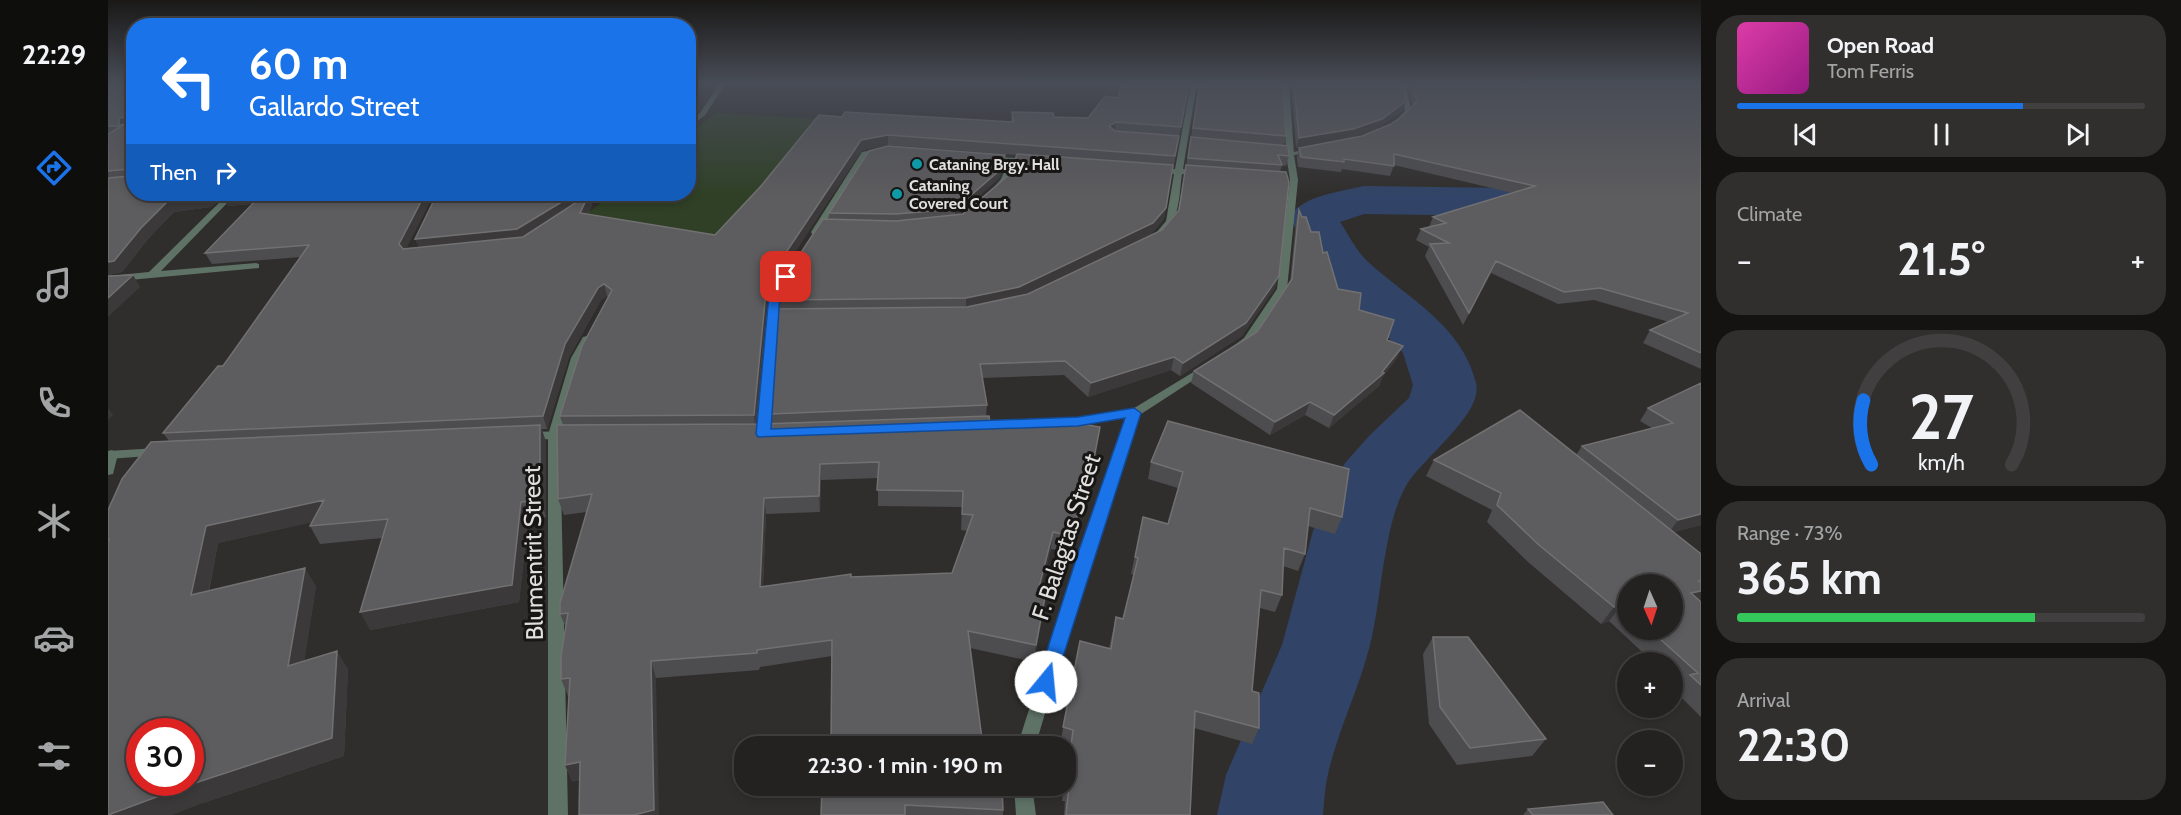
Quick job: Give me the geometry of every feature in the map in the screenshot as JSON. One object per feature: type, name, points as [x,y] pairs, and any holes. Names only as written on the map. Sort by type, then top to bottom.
[{"type":"street","points":[[1155,238],[1170,221],[1188,121]]},
{"type":"street","points":[[1230,352],[1248,340],[1282,289],[1289,153],[1288,121]]},
{"type":"street","points":[[1390,128],[1400,121]]},
{"type":"street","points":[[1173,141],[1197,143]]},
{"type":"street","points":[[1278,150],[1289,153],[1319,148]]},
{"type":"street","points":[[806,245],[825,225],[865,154],[888,149]]},
{"type":"street","points":[[978,157],[1034,161]]},
{"type":"street","points":[[987,198],[1005,180],[1012,160]]},
{"type":"street","points":[[1147,170],[1214,175]]},
{"type":"street","points":[[153,274],[225,201]]},
{"type":"street","points":[[569,214],[589,201]]},
{"type":"street","points":[[763,434],[775,294],[794,265]]},
{"type":"street","points":[[108,279],[256,266]]},
{"type":"street","points":[[773,317],[784,316]]},
{"type":"street","name":"Blumentrit Street","points":[[558,815],[554,435],[576,358],[596,323]]},
{"type":"street","points":[[1020,424],[1078,422],[1134,413],[1212,363]]},
{"type":"street","name":"F. Balagtas Street","points":[[1029,736],[1086,553],[1134,413]]},
{"type":"street","points":[[520,437],[589,435]]},
{"type":"street","points":[[108,471],[110,454],[171,452]]},
{"type":"street","points":[[1024,796],[1026,815]]},
{"type":"green space","points":[[706,121],[821,121],[711,242],[581,218],[604,201],[696,201],[696,129]]},
{"type":"building","points":[[108,121],[119,121],[119,125],[126,124],[126,169],[108,171],[108,134],[122,126],[108,126]]},
{"type":"building","points":[[814,121],[1182,121],[1181,127],[1116,122],[1109,126],[1115,131],[1179,136],[1175,156],[888,135],[861,140],[767,281],[754,415],[560,416],[582,346],[612,290],[604,284],[598,288],[565,344],[543,416],[163,433],[218,366],[223,366],[309,245],[205,253],[255,201],[421,201],[399,244],[403,249],[523,237],[578,201],[586,201],[580,213],[715,235],[761,186]]},
{"type":"building","points":[[1194,121],[1285,121],[1286,136],[1193,128]]},
{"type":"building","points":[[1297,121],[1376,121],[1353,129],[1299,138]]},
{"type":"building","points":[[1395,121],[1701,121],[1701,353],[1650,330],[1688,313],[1600,288],[1564,292],[1496,261],[1469,313],[1430,244],[1449,243],[1421,229],[1446,223],[1433,217],[1535,186],[1394,154],[1394,166],[1344,159],[1344,162],[1301,157],[1299,148],[1362,136]]},
{"type":"building","points":[[1191,137],[1288,146],[1289,156],[1278,155],[1282,165],[1188,158]]},
{"type":"building","points":[[888,146],[1005,155],[1000,170],[955,209],[896,214],[829,213],[869,151]]},
{"type":"building","points":[[1017,154],[1173,165],[1166,208],[1153,223],[1019,287],[966,298],[779,300],[781,283],[823,219],[896,221],[963,214],[1010,174]]},
{"type":"building","points":[[1186,165],[1286,172],[1289,182],[1279,276],[1246,323],[1183,363],[1174,357],[1091,383],[1065,361],[980,364],[987,405],[770,414],[779,309],[967,307],[1028,294],[1162,230],[1179,210]]},
{"type":"building","points":[[126,176],[126,201],[168,201],[141,228],[114,261],[108,262],[108,178]]},
{"type":"building","points":[[434,201],[563,201],[517,229],[415,239]]},
{"type":"building","points":[[1299,210],[1302,217],[1306,217],[1311,232],[1319,232],[1323,253],[1327,252],[1338,289],[1361,293],[1359,310],[1394,320],[1387,340],[1403,346],[1382,372],[1384,373],[1334,415],[1310,402],[1275,422],[1194,371],[1257,332],[1292,279]]},
{"type":"building","points":[[133,275],[108,298],[108,276]]},
{"type":"building","points":[[1701,383],[1701,514],[1678,520],[1582,446],[1673,423],[1648,408]]},
{"type":"building","points":[[1520,410],[1701,554],[1701,581],[1699,581],[1701,591],[1691,593],[1701,602],[1701,685],[1690,675],[1698,673],[1683,660],[1683,652],[1675,652],[1661,640],[1683,640],[1683,574],[1617,574],[1617,606],[1614,607],[1539,545],[1497,505],[1501,493],[1434,460]]},
{"type":"building","points":[[989,416],[990,423],[1054,423],[1055,419],[1100,427],[1093,464],[1090,463],[1072,536],[1053,532],[1038,591],[1046,592],[1036,645],[968,631],[982,736],[831,736],[832,640],[757,650],[757,653],[651,661],[654,810],[634,815],[579,815],[580,762],[565,765],[570,678],[561,679],[561,656],[568,613],[560,614],[560,603],[592,494],[558,499],[557,425],[761,424]],"holes":[[[879,462],[877,490],[963,491],[962,514],[973,515],[952,573],[851,577],[851,574],[760,587],[764,498],[819,496],[820,464]]]},
{"type":"building","points":[[1168,421],[1349,469],[1342,517],[1310,508],[1305,554],[1284,548],[1282,595],[1261,590],[1252,691],[1259,693],[1259,728],[1195,711],[1190,815],[1066,815],[1068,796],[1076,796],[1076,736],[1072,736],[1073,730],[1063,727],[1080,641],[1111,649],[1116,617],[1123,619],[1138,558],[1135,557],[1143,517],[1168,524],[1183,472],[1151,462]]},
{"type":"building","points":[[540,425],[540,500],[521,502],[512,585],[360,612],[388,519],[310,526],[324,500],[206,526],[191,595],[305,568],[288,666],[337,651],[332,738],[204,780],[204,718],[126,718],[126,796],[159,796],[108,815],[108,510],[122,479],[151,442]]},
{"type":"building","points":[[1433,637],[1468,637],[1546,739],[1470,748],[1440,707]]},
{"type":"building","points":[[822,796],[1002,796],[1003,810],[905,805],[905,815],[821,815]]},
{"type":"building","points":[[1603,802],[1613,815],[1533,815],[1528,809]]},
{"type":"waterway","points":[[1270,815],[1277,775],[1326,645],[1352,531],[1371,481],[1395,451],[1439,406],[1445,385],[1432,348],[1397,313],[1345,269],[1313,217],[1339,206],[1364,200],[1572,203]]},
{"type":"place","name":"Cataning Brgy. Hall","points":[[917,164]]},
{"type":"place","name":"Cataning Covered Court","points":[[897,194]]},
{"type":"route","points":[[786,277],[775,294],[763,434],[1078,422],[1134,413],[1086,553],[1046,682]]}]
